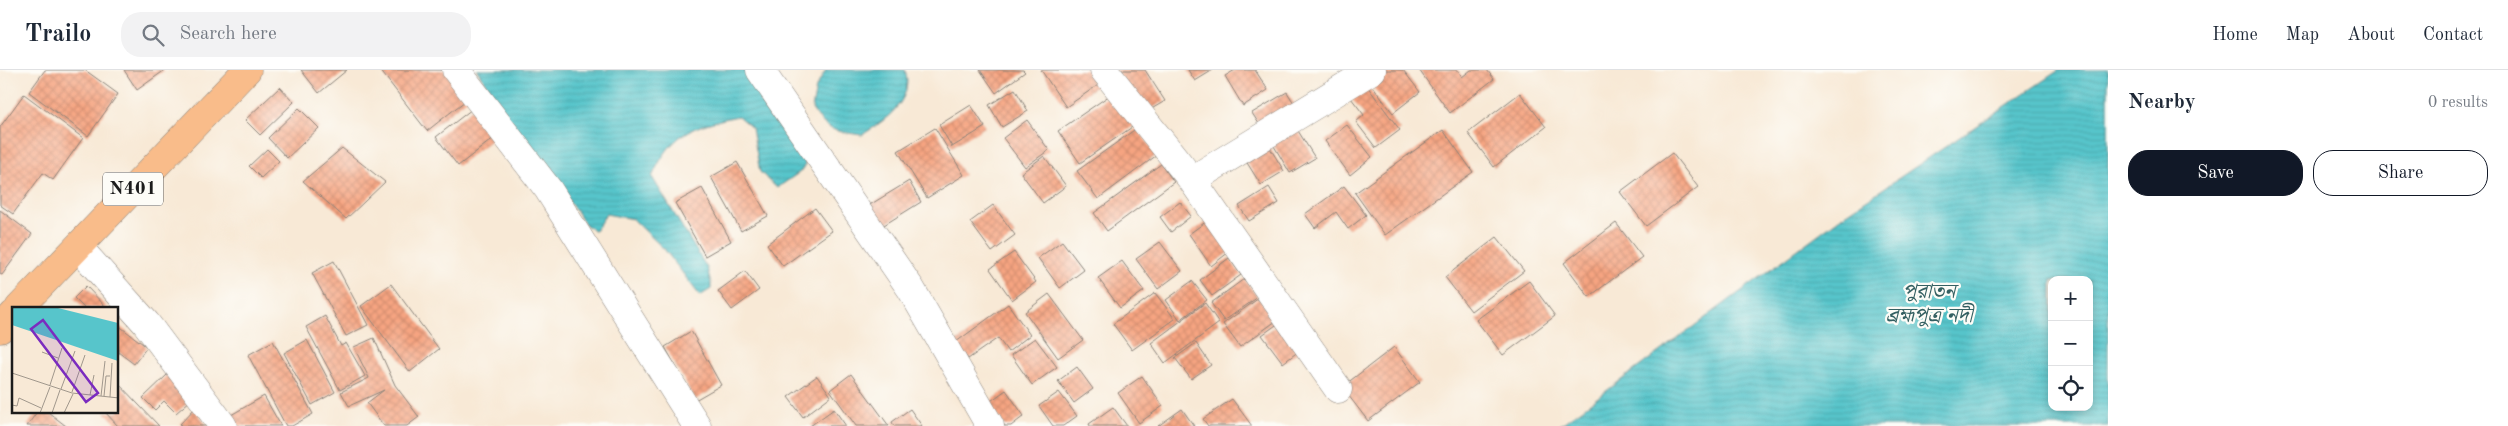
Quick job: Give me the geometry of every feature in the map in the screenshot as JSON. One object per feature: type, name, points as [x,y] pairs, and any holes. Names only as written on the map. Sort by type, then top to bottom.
[{"type":"highway","name":"N401","points":[[20,307],[247,70]]},
{"type":"highway","points":[[0,329],[12,316]]},
{"type":"street","points":[[456,70],[548,189],[697,426]]},
{"type":"street","points":[[760,70],[911,289],[990,426]]},
{"type":"street","points":[[1104,70],[1192,180],[1338,389]]},
{"type":"street","points":[[1192,180],[1372,70]]},
{"type":"street","points":[[78,247],[146,323],[223,426]]},
{"type":"water","points":[[477,70],[751,70],[802,151],[805,165],[800,172],[777,188],[760,172],[752,128],[738,116],[708,123],[685,133],[667,150],[652,177],[707,268],[711,289],[700,296],[665,250],[633,219],[606,214],[595,231],[586,225],[510,120]]},
{"type":"water","points":[[826,70],[905,70],[906,91],[896,109],[862,135],[838,131],[822,122],[812,109],[816,87]]},
{"type":"water","name":"পুরাতন ব্রহ্মপুত্র নদী","points":[[2059,70],[2108,70],[2108,426],[1559,426],[1847,213]]},
{"type":"building","points":[[45,70],[85,70],[118,94],[88,136],[29,92]]},
{"type":"building","points":[[124,70],[165,70],[137,90]]},
{"type":"building","points":[[301,70],[347,70],[319,93]]},
{"type":"building","points":[[380,70],[449,70],[470,97],[427,131]]},
{"type":"building","points":[[980,70],[1023,70],[1025,72],[996,93]]},
{"type":"building","points":[[1041,70],[1093,70],[1101,83],[1066,107]]},
{"type":"building","points":[[1116,70],[1145,70],[1165,101],[1143,114]]},
{"type":"building","points":[[1188,70],[1213,70],[1195,81]]},
{"type":"building","points":[[1235,70],[1255,70],[1268,90],[1243,106],[1225,76]]},
{"type":"building","points":[[1382,70],[1403,70],[1420,92],[1393,113],[1368,81]]},
{"type":"building","points":[[1419,70],[1458,70],[1462,77],[1471,70],[1487,70],[1494,79],[1450,113]]},
{"type":"building","points":[[1364,82],[1400,130],[1376,148],[1356,122],[1364,115],[1348,94]]},
{"type":"building","points":[[280,87],[294,102],[260,135],[245,120]]},
{"type":"building","points":[[1015,89],[1028,111],[1002,127],[989,105]]},
{"type":"building","points":[[1287,92],[1297,108],[1263,130],[1252,113]]},
{"type":"building","points":[[1113,93],[1135,125],[1080,163],[1058,131]]},
{"type":"building","points":[[1520,93],[1546,127],[1494,167],[1468,133]]},
{"type":"building","points":[[24,94],[83,138],[53,180],[43,173],[13,214],[0,205],[0,127]]},
{"type":"building","points":[[971,105],[985,127],[952,147],[939,125]]},
{"type":"building","points":[[299,108],[319,128],[287,158],[268,138]]},
{"type":"building","points":[[472,109],[495,137],[458,166],[436,137]]},
{"type":"building","points":[[1027,120],[1049,150],[1025,167],[1003,138]]},
{"type":"building","points":[[1347,125],[1372,157],[1350,175],[1325,141]]},
{"type":"building","points":[[1295,126],[1315,158],[1290,173],[1271,141]]},
{"type":"building","points":[[935,128],[964,175],[927,198],[898,151]]},
{"type":"building","points":[[1137,128],[1157,155],[1098,199],[1077,171]]},
{"type":"building","points":[[1443,130],[1473,172],[1385,235],[1355,193]]},
{"type":"building","points":[[1267,143],[1284,171],[1261,185],[1244,158]]},
{"type":"building","points":[[342,148],[385,182],[346,219],[303,181]]},
{"type":"building","points":[[267,149],[279,161],[261,178],[249,166]]},
{"type":"building","points":[[1672,153],[1698,187],[1646,226],[1620,192]]},
{"type":"building","points":[[1044,156],[1066,186],[1043,203],[1021,173]]},
{"type":"building","points":[[737,162],[768,216],[741,231],[711,177]]},
{"type":"building","points":[[1161,164],[1174,182],[1107,231],[1094,213]]},
{"type":"building","points":[[909,181],[921,202],[876,230],[863,209]]},
{"type":"building","points":[[1344,186],[1366,215],[1348,229],[1336,212],[1315,228],[1305,214]]},
{"type":"building","points":[[1269,187],[1279,203],[1249,221],[1239,206]]},
{"type":"building","points":[[702,188],[731,241],[705,256],[675,203]]},
{"type":"building","points":[[1180,202],[1191,216],[1171,232],[1160,217]]},
{"type":"building","points":[[993,205],[1015,235],[992,252],[970,222]]},
{"type":"building","points":[[815,208],[832,231],[783,266],[767,244]]},
{"type":"building","points":[[0,210],[32,234],[2,275],[0,274]]},
{"type":"building","points":[[1207,221],[1229,252],[1211,266],[1189,234]]},
{"type":"building","points":[[1616,223],[1642,257],[1589,297],[1564,263]]},
{"type":"building","points":[[1497,237],[1524,271],[1471,311],[1445,277]]},
{"type":"building","points":[[1062,241],[1084,270],[1060,288],[1038,258]]},
{"type":"building","points":[[1160,242],[1182,271],[1158,289],[1136,259]]},
{"type":"building","points":[[1014,252],[1036,282],[1012,300],[990,269]]},
{"type":"building","points":[[1229,258],[1241,275],[1212,296],[1200,280]]},
{"type":"building","points":[[334,261],[368,325],[346,336],[312,273]]},
{"type":"building","points":[[1122,261],[1144,291],[1120,308],[1098,278]]},
{"type":"building","points":[[745,271],[759,290],[732,310],[718,291]]},
{"type":"building","points":[[1244,279],[1258,297],[1224,321],[1211,303]]},
{"type":"building","points":[[1192,281],[1207,300],[1180,320],[1166,300]]},
{"type":"building","points":[[1529,281],[1555,316],[1503,355],[1476,320]]},
{"type":"building","points":[[391,284],[439,349],[410,372],[361,306]]},
{"type":"building","points":[[86,286],[106,307],[83,307],[74,298]]},
{"type":"building","points":[[1155,293],[1175,319],[1132,350],[1113,324]]},
{"type":"building","points":[[1049,294],[1083,340],[1058,358],[1025,312]]},
{"type":"building","points":[[1259,298],[1276,321],[1240,347],[1223,324]]},
{"type":"building","points":[[1205,303],[1219,323],[1165,363],[1151,343]]},
{"type":"building","points":[[1008,304],[1030,335],[1008,352],[998,338],[968,359],[956,342]]},
{"type":"building","points":[[325,316],[341,346],[346,343],[365,376],[340,390],[306,327]]},
{"type":"building","points":[[1279,323],[1299,351],[1283,363],[1262,335]]},
{"type":"building","points":[[119,326],[147,347],[134,364],[119,353]]},
{"type":"building","points":[[691,331],[721,385],[695,400],[665,347]]},
{"type":"building","points":[[374,338],[395,385],[419,417],[407,426],[384,426],[367,403],[384,390],[349,406],[341,392],[369,378],[354,347]]},
{"type":"building","points":[[1035,338],[1057,367],[1032,385],[1011,355]]},
{"type":"building","points":[[307,340],[335,392],[312,405],[284,353]]},
{"type":"building","points":[[273,341],[313,414],[292,426],[286,426],[248,355]]},
{"type":"building","points":[[1196,343],[1211,365],[1191,379],[1175,358]]},
{"type":"building","points":[[1394,347],[1420,382],[1368,421],[1342,387]]},
{"type":"building","points":[[1077,367],[1093,389],[1074,403],[1058,381]]},
{"type":"building","points":[[851,374],[889,426],[856,426],[830,390]]},
{"type":"building","points":[[167,375],[191,400],[176,413],[164,401],[155,410],[143,398]]},
{"type":"building","points":[[817,376],[831,396],[803,417],[788,397]]},
{"type":"building","points":[[1142,376],[1163,406],[1139,423],[1118,393]]},
{"type":"building","points":[[119,384],[159,426],[118,426],[107,414],[119,414]]},
{"type":"building","points":[[1006,390],[1024,416],[1011,426],[1005,426],[988,403]]},
{"type":"building","points":[[1059,392],[1077,416],[1063,426],[1053,426],[1039,406]]},
{"type":"building","points":[[264,396],[281,426],[237,426],[231,415]]},
{"type":"building","points":[[1232,399],[1252,426],[1208,426],[1203,419]]},
{"type":"building","points":[[1113,407],[1127,426],[1090,426],[1089,424]]},
{"type":"building","points":[[195,408],[207,426],[182,426],[180,424]]},
{"type":"building","points":[[834,409],[846,426],[810,426]]},
{"type":"building","points":[[910,409],[922,426],[894,426],[892,422]]},
{"type":"building","points":[[1182,409],[1194,426],[1158,426]]},
{"type":"building","points":[[36,414],[51,414],[66,426],[27,426]]}]
